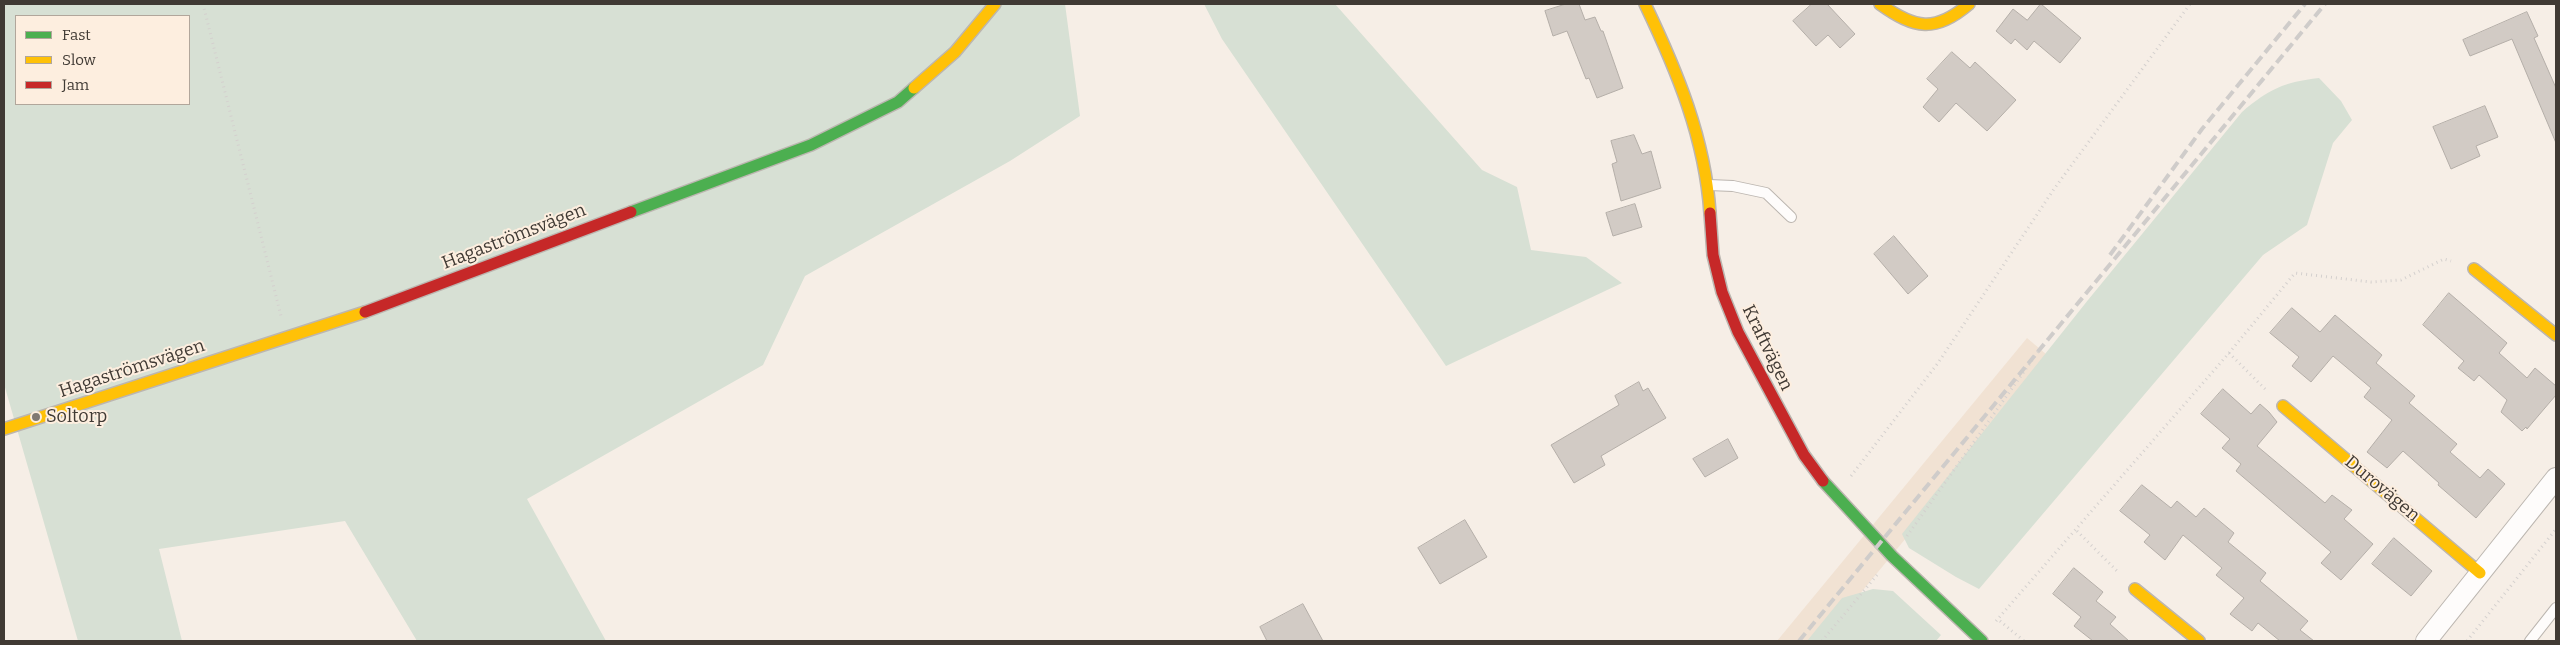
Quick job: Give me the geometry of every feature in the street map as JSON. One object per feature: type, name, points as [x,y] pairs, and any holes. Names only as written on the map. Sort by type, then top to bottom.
[{"type":"street","name":"Hagaströmsvägen","points":[[4,430],[342,320],[811,145],[898,102],[955,52],[995,4]]},
{"type":"street","name":"Kraftvägen","points":[[1645,4],[1672,60],[1686,96],[1699,139],[1708,186],[1713,255],[1722,292],[1738,332],[1804,455],[1836,497],[1892,556],[1981,641]]},
{"type":"street","points":[[1880,4],[1896,16],[1920,26],[1934,26],[1955,17],[1969,4]]},
{"type":"street","points":[[2474,269],[2556,335]]},
{"type":"street","name":"Durovägen","points":[[2283,406],[2480,573]]},
{"type":"street","points":[[2426,641],[2556,478]]},
{"type":"street","points":[[2135,589],[2199,641]]},
{"type":"lane","points":[[1708,186],[1733,186],[1766,193],[1791,217]]},
{"type":"lane","points":[[2534,640],[2556,608]]},
{"type":"path","points":[[203,4],[286,338]]},
{"type":"path","points":[[1836,497],[1938,363],[2054,188],[2190,4]]},
{"type":"path","points":[[1981,641],[2229,354],[2294,273],[2371,282],[2400,280],[2444,259],[2474,269]]},
{"type":"path","points":[[1822,641],[1892,556],[2040,349]]},
{"type":"path","points":[[2229,354],[2283,406]]},
{"type":"path","points":[[2467,641],[2556,529]]},
{"type":"path","points":[[2077,530],[2135,589]]},
{"type":"shaded area","points":[[4,4],[1065,4],[1080,116],[1010,161],[805,276],[763,365],[527,499],[606,641],[417,641],[345,521],[159,549],[182,641],[78,641],[4,384]]},
{"type":"shaded area","points":[[1204,4],[1335,4],[1482,170],[1517,187],[1531,250],[1586,257],[1622,283],[1446,366],[1222,39]]},
{"type":"shaded area","points":[[2319,78],[2341,101],[2352,120],[2333,143],[2307,225],[2263,255],[1979,589],[1909,548],[1902,534],[2088,300],[2242,112],[2269,92],[2286,84]]},
{"type":"shaded area","points":[[2027,338],[2053,360],[1821,641],[1777,641]]},
{"type":"shaded area","points":[[1873,589],[1893,591],[1941,635],[1936,641],[1807,641],[1842,598]]},
{"type":"building","points":[[1566,4],[1579,4],[1585,20],[1595,17],[1601,31],[1603,31],[1623,88],[1597,98],[1589,78],[1586,79],[1567,31],[1553,36],[1545,11]]},
{"type":"building","points":[[1812,4],[1827,4],[1855,34],[1840,48],[1828,35],[1816,46],[1793,21]]},
{"type":"building","points":[[2041,4],[2081,38],[2060,63],[2034,41],[2027,50],[2015,39],[2011,44],[1996,31],[2013,9],[2027,20]]},
{"type":"building","points":[[2527,12],[2538,36],[2534,38],[2556,88],[2556,143],[2512,39],[2470,56],[2463,40]]},
{"type":"building","points":[[1952,52],[1970,68],[1975,62],[2016,100],[1987,131],[1956,103],[1939,122],[1923,107],[1938,89],[1927,79]]},
{"type":"building","points":[[2485,106],[2498,137],[2476,146],[2480,156],[2451,169],[2433,127]]},
{"type":"building","points":[[1634,135],[1642,154],[1651,151],[1661,188],[1621,201],[1612,164],[1617,162],[1611,141]]},
{"type":"building","points":[[1635,204],[1642,227],[1613,236],[1606,213]]},
{"type":"building","points":[[1894,236],[1928,276],[1908,294],[1874,254]]},
{"type":"building","points":[[2449,293],[2507,343],[2499,353],[2527,378],[2535,368],[2556,386],[2556,395],[2527,429],[2526,427],[2522,431],[2501,412],[2507,400],[2479,375],[2474,381],[2458,368],[2464,361],[2423,325]]},
{"type":"building","points":[[2292,308],[2320,332],[2335,315],[2382,355],[2376,363],[2415,396],[2409,403],[2457,444],[2450,452],[2480,478],[2488,469],[2505,484],[2476,518],[2403,451],[2387,468],[2367,452],[2392,420],[2364,397],[2371,388],[2333,356],[2311,382],[2292,366],[2299,357],[2270,333]]},
{"type":"building","points":[[1639,382],[1643,391],[1648,388],[1666,418],[1601,456],[1605,465],[1574,483],[1551,445],[1619,405],[1615,396]]},
{"type":"building","points":[[2223,389],[2251,414],[2260,404],[2277,422],[2257,446],[2325,503],[2332,495],[2352,510],[2344,519],[2373,544],[2341,580],[2321,563],[2331,552],[2236,471],[2241,464],[2222,448],[2230,439],[2201,414]]},
{"type":"building","points":[[1728,439],[1738,458],[1705,477],[1693,459]]},
{"type":"building","points":[[2142,485],[2171,508],[2177,501],[2196,517],[2204,508],[2234,533],[2228,542],[2266,573],[2260,581],[2308,621],[2300,630],[2314,641],[2280,641],[2258,623],[2252,631],[2230,614],[2244,598],[2216,575],[2222,568],[2183,535],[2165,560],[2144,542],[2150,535],[2120,511]]},
{"type":"building","points":[[1465,520],[1487,557],[1440,584],[1418,548]]},
{"type":"building","points":[[2394,538],[2432,571],[2411,596],[2372,564]]},
{"type":"building","points":[[2074,568],[2103,592],[2096,601],[2116,617],[2110,624],[2129,641],[2093,641],[2074,626],[2081,617],[2053,594]]},
{"type":"building","points":[[1303,604],[1323,641],[1267,641],[1260,627]]},
{"type":"railway","points":[[2110,255],[2202,129],[2305,4]]},
{"type":"railway","points":[[1799,641],[2325,4]]},
{"type":"traffic: fast","points":[[631,212],[811,145],[898,102],[914,88]]},
{"type":"traffic: fast","points":[[1823,481],[1892,556],[1982,641]]},
{"type":"traffic: slow","points":[[914,88],[955,52],[995,4]]},
{"type":"traffic: slow","points":[[1645,4],[1668,54],[1688,106],[1702,158],[1710,213]]},
{"type":"traffic: slow","points":[[1880,4],[1904,19],[1925,24],[1946,20],[1969,4]]},
{"type":"traffic: slow","points":[[2474,269],[2556,335]]},
{"type":"traffic: slow","points":[[4,429],[365,312]]},
{"type":"traffic: slow","points":[[2283,406],[2480,573]]},
{"type":"traffic: slow","points":[[2135,589],[2199,641]]},
{"type":"traffic: jam","points":[[365,312],[631,212]]},
{"type":"traffic: jam","points":[[1710,213],[1713,255],[1722,292],[1738,332],[1804,455],[1823,481]]},
{"type":"place","name":"Soltorp","points":[[36,417]]}]
